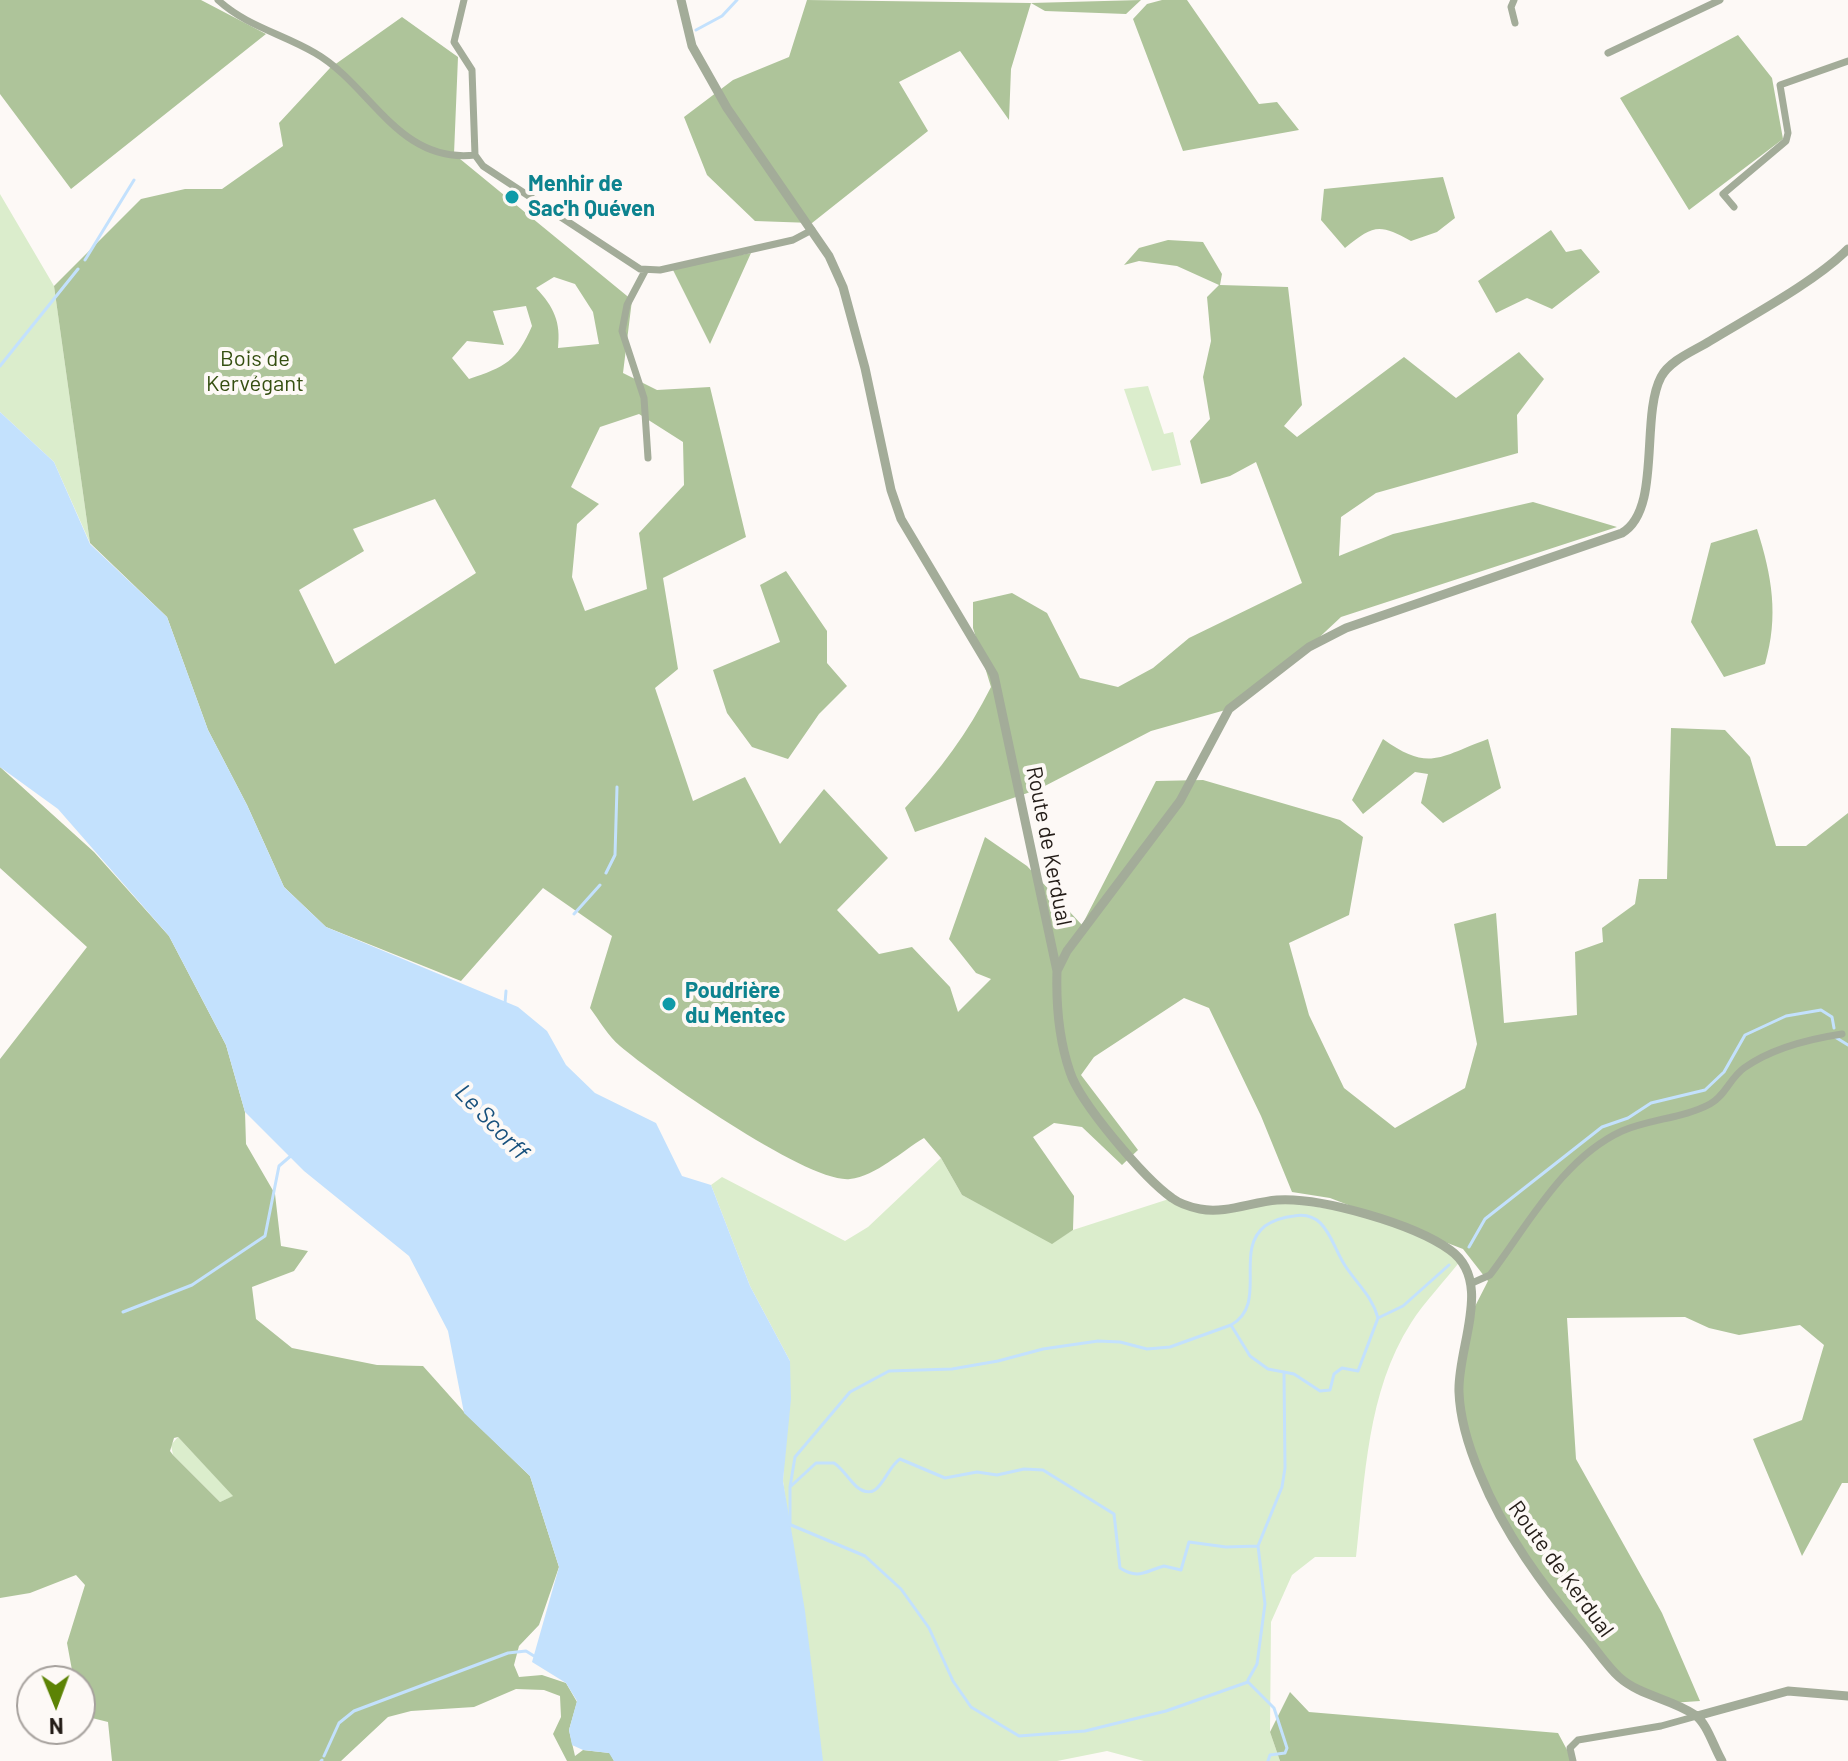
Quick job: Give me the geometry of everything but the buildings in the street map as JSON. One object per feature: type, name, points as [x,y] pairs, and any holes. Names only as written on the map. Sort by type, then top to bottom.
[{"type":"street","points":[[218,0],[272,33],[327,61],[411,140],[432,150],[475,155],[496,174],[645,271],[793,240],[812,230]]},
{"type":"street","points":[[464,0],[454,42],[472,70],[475,155]]},
{"type":"street","name":"Route de Kerdual","points":[[681,0],[692,46],[733,117],[829,256],[843,287],[865,368],[891,490],[901,519],[994,675],[1057,971],[1063,1041],[1071,1074],[1080,1094],[1172,1198],[1204,1210],[1277,1200],[1315,1202],[1365,1215],[1437,1242],[1453,1252],[1472,1283],[1459,1375],[1460,1406],[1467,1439],[1492,1502],[1514,1541],[1563,1610],[1620,1678],[1697,1716]]},
{"type":"street","points":[[1514,0],[1511,7],[1515,23]]},
{"type":"street","points":[[1608,53],[1720,0]]},
{"type":"street","points":[[1734,207],[1723,194],[1786,141],[1788,133],[1780,85],[1848,61]]},
{"type":"street","points":[[1057,971],[1067,951],[1180,801],[1221,720],[1235,703],[1309,647],[1346,628],[1592,544],[1634,526],[1642,508],[1655,396],[1666,368],[1757,313],[1848,249]]},
{"type":"street","points":[[645,271],[623,315],[622,331],[644,398],[648,458]]},
{"type":"street","points":[[1472,1283],[1490,1275],[1564,1175],[1596,1146],[1622,1131],[1707,1106],[1743,1069],[1757,1060],[1814,1038],[1842,1034]]},
{"type":"street","points":[[1573,1761],[1570,1748],[1578,1740],[1661,1726],[1788,1691],[1848,1696]]},
{"type":"street","points":[[1697,1716],[1722,1761]]},
{"type":"green space","points":[[0,0],[201,0],[266,34],[71,189],[0,94]]},
{"type":"green space","points":[[807,0],[1031,3],[1011,69],[1009,120],[960,51],[899,82],[928,131],[812,223],[755,221],[707,175],[684,117],[733,80],[789,57]]},
{"type":"green space","points":[[1141,0],[1126,14],[1045,11],[1031,3]]},
{"type":"green space","points":[[1162,0],[1187,0],[1259,104],[1277,102],[1299,130],[1183,151],[1133,19],[1147,4]]},
{"type":"green space","name":"Bois de Kervégant","points":[[402,17],[458,57],[454,154],[632,300],[623,373],[657,390],[710,387],[746,537],[663,578],[678,669],[655,688],[693,801],[745,777],[780,844],[824,789],[888,858],[837,910],[879,954],[912,947],[950,987],[958,1012],[991,979],[976,973],[949,939],[985,837],[1027,866],[1082,925],[1156,781],[1203,780],[1340,820],[1363,837],[1349,915],[1289,943],[1309,1015],[1344,1088],[1395,1128],[1465,1088],[1477,1044],[1454,924],[1496,913],[1504,1023],[1577,1015],[1575,952],[1603,942],[1602,928],[1635,904],[1639,879],[1667,879],[1671,728],[1725,730],[1750,757],[1776,846],[1806,846],[1848,813],[1848,1483],[1842,1483],[1802,1556],[1753,1439],[1802,1420],[1824,1345],[1800,1325],[1739,1335],[1709,1328],[1685,1317],[1567,1318],[1576,1459],[1662,1613],[1700,1701],[1671,1703],[1629,1684],[1563,1610],[1492,1502],[1460,1406],[1467,1322],[1488,1281],[1463,1249],[1330,1198],[1292,1192],[1261,1116],[1209,1008],[1184,998],[1094,1057],[1081,1075],[1138,1150],[1122,1165],[1082,1127],[1054,1123],[1033,1137],[1074,1196],[1073,1230],[1052,1244],[962,1195],[941,1158],[924,1138],[860,1177],[830,1176],[768,1147],[665,1080],[616,1042],[590,1008],[612,936],[543,888],[461,981],[326,927],[284,887],[247,805],[208,730],[167,617],[90,543],[54,286],[141,199],[185,189],[222,189],[283,146],[279,123],[330,68]],"holes":[[[554,277],[575,284],[593,312],[599,344],[558,348],[555,315],[536,288]],[[526,306],[532,326],[521,347],[508,361],[469,379],[452,358],[467,341],[504,345],[493,311]],[[639,414],[683,442],[684,485],[639,533],[647,589],[585,611],[572,577],[577,524],[599,504],[571,487],[600,427]],[[435,499],[476,573],[335,664],[299,590],[364,551],[353,529]]]},
{"type":"green space","points":[[1738,35],[1772,78],[1783,139],[1689,210],[1620,98]]},
{"type":"green space","points":[[1443,177],[1455,218],[1437,232],[1411,241],[1391,231],[1376,229],[1345,248],[1321,220],[1324,189]]},
{"type":"green space","points":[[0,194],[54,286],[90,543],[54,462],[0,412]]},
{"type":"green space","points":[[1551,230],[1566,252],[1581,249],[1600,272],[1552,309],[1527,298],[1496,313],[1478,281]]},
{"type":"green space","points":[[1168,240],[1203,242],[1222,274],[1220,285],[1288,287],[1302,405],[1284,426],[1297,437],[1404,357],[1456,398],[1519,352],[1544,379],[1517,415],[1518,453],[1376,493],[1341,517],[1339,556],[1393,534],[1533,502],[1617,527],[1341,617],[1309,647],[1229,709],[1151,731],[1039,789],[915,832],[905,808],[952,750],[991,687],[973,628],[973,602],[1012,593],[1047,613],[1080,678],[1118,687],[1153,668],[1189,638],[1302,583],[1256,462],[1230,476],[1201,484],[1190,441],[1210,419],[1203,377],[1211,341],[1207,297],[1219,285],[1177,266],[1139,261],[1124,265],[1139,248]]},
{"type":"green space","points":[[751,253],[710,344],[672,268]]},
{"type":"green space","points":[[1148,386],[1164,434],[1173,432],[1181,465],[1152,471],[1124,389]]},
{"type":"green space","points":[[1757,529],[1772,596],[1772,629],[1765,664],[1724,677],[1691,622],[1711,543]]},
{"type":"green space","points":[[786,571],[827,631],[827,663],[847,686],[819,714],[788,759],[752,747],[727,713],[713,670],[780,642],[760,585]]},
{"type":"green space","points":[[1383,739],[1412,755],[1434,758],[1488,739],[1501,788],[1443,823],[1421,803],[1428,774],[1415,772],[1363,814],[1352,800]]},
{"type":"green space","points":[[0,767],[94,852],[169,936],[226,1045],[245,1112],[246,1144],[275,1194],[281,1246],[308,1251],[294,1271],[252,1287],[256,1319],[292,1348],[377,1365],[423,1366],[465,1413],[530,1476],[559,1567],[539,1625],[519,1646],[514,1665],[519,1677],[542,1675],[566,1683],[577,1702],[569,1730],[575,1756],[583,1750],[610,1753],[614,1761],[567,1761],[553,1734],[561,1717],[560,1696],[544,1690],[516,1689],[474,1707],[411,1711],[388,1717],[341,1761],[112,1761],[108,1722],[96,1719],[96,1665],[71,1665],[67,1643],[85,1585],[76,1575],[30,1593],[0,1598],[0,1059],[87,947],[0,868]],"holes":[[[178,1437],[233,1496],[220,1502],[170,1451],[174,1438]]]},
{"type":"green space","points":[[941,1158],[962,1195],[1052,1243],[1073,1230],[1172,1198],[1204,1210],[1277,1200],[1365,1215],[1436,1242],[1461,1260],[1411,1323],[1385,1377],[1370,1436],[1356,1557],[1315,1557],[1292,1575],[1271,1622],[1270,1732],[1280,1761],[1144,1761],[1107,1751],[1057,1761],[822,1761],[783,1481],[790,1361],[750,1286],[711,1185],[722,1177],[845,1241],[868,1227]]},
{"type":"green space","points":[[178,1437],[234,1496],[220,1502],[173,1455],[171,1445]]},
{"type":"green space","points":[[1290,1692],[1309,1712],[1558,1733],[1573,1761],[1280,1761],[1270,1732]]},
{"type":"water","name":"Le Scorff","points":[[0,412],[54,462],[90,544],[167,617],[208,730],[247,805],[284,887],[326,927],[518,1007],[547,1031],[566,1065],[595,1093],[656,1123],[682,1176],[711,1185],[750,1286],[790,1361],[791,1399],[783,1481],[805,1611],[823,1761],[614,1761],[609,1753],[583,1750],[572,1745],[569,1730],[577,1701],[566,1683],[532,1662],[559,1567],[530,1476],[464,1413],[448,1331],[409,1256],[304,1171],[245,1112],[226,1045],[169,936],[58,809],[0,767]]},
{"type":"waterway","points":[[696,30],[722,16],[737,0]]},
{"type":"waterway","points":[[85,260],[134,180]]},
{"type":"waterway","points":[[0,366],[78,269]]},
{"type":"waterway","points":[[606,873],[615,855],[617,787]]},
{"type":"waterway","points":[[574,914],[600,885]]},
{"type":"waterway","points":[[505,1003],[506,991]]},
{"type":"waterway","points":[[1469,1247],[1485,1219],[1602,1127],[1628,1118],[1651,1103],[1705,1090],[1724,1072],[1745,1035],[1786,1016],[1821,1010],[1832,1017],[1834,1028]]},
{"type":"waterway","points":[[1835,1037],[1848,1045]]},
{"type":"waterway","points":[[123,1312],[192,1285],[265,1236],[279,1166],[293,1154]]},
{"type":"waterway","points":[[1231,1325],[1242,1316],[1248,1304],[1250,1263],[1256,1237],[1268,1224],[1294,1216],[1314,1218],[1327,1231],[1378,1318]]},
{"type":"waterway","points":[[790,1524],[790,1487],[795,1457],[850,1392],[889,1371],[952,1369],[1043,1349],[1098,1341],[1120,1342],[1147,1349],[1170,1347],[1231,1325],[1250,1356],[1268,1369],[1294,1374],[1320,1391],[1330,1390],[1334,1374],[1342,1368],[1358,1371],[1378,1318],[1403,1306],[1449,1265]]},
{"type":"waterway","points":[[1248,1680],[1257,1664],[1265,1604],[1258,1546],[1282,1487],[1285,1468],[1284,1372]]},
{"type":"waterway","points":[[790,1487],[816,1463],[834,1463],[865,1491],[877,1488],[900,1459],[945,1478],[977,1472],[997,1475],[1024,1469],[1043,1470],[1114,1514],[1120,1568],[1127,1572],[1142,1573],[1164,1566],[1181,1570],[1189,1542],[1226,1547],[1258,1546]]},
{"type":"waterway","points":[[791,1525],[865,1556],[901,1589],[929,1628],[953,1681],[971,1707],[1019,1736],[1085,1731],[1166,1711],[1248,1682],[1274,1708],[1287,1748],[1285,1753],[1270,1755],[1268,1761]]},
{"type":"waterway","points":[[324,1756],[339,1723],[354,1711],[508,1653],[526,1651],[534,1656]]},
{"type":"place","name":"Menhir de Sac'h Quéven","points":[[512,197]]},
{"type":"place","name":"Poudrière du Mentec","points":[[669,1004]]}]
